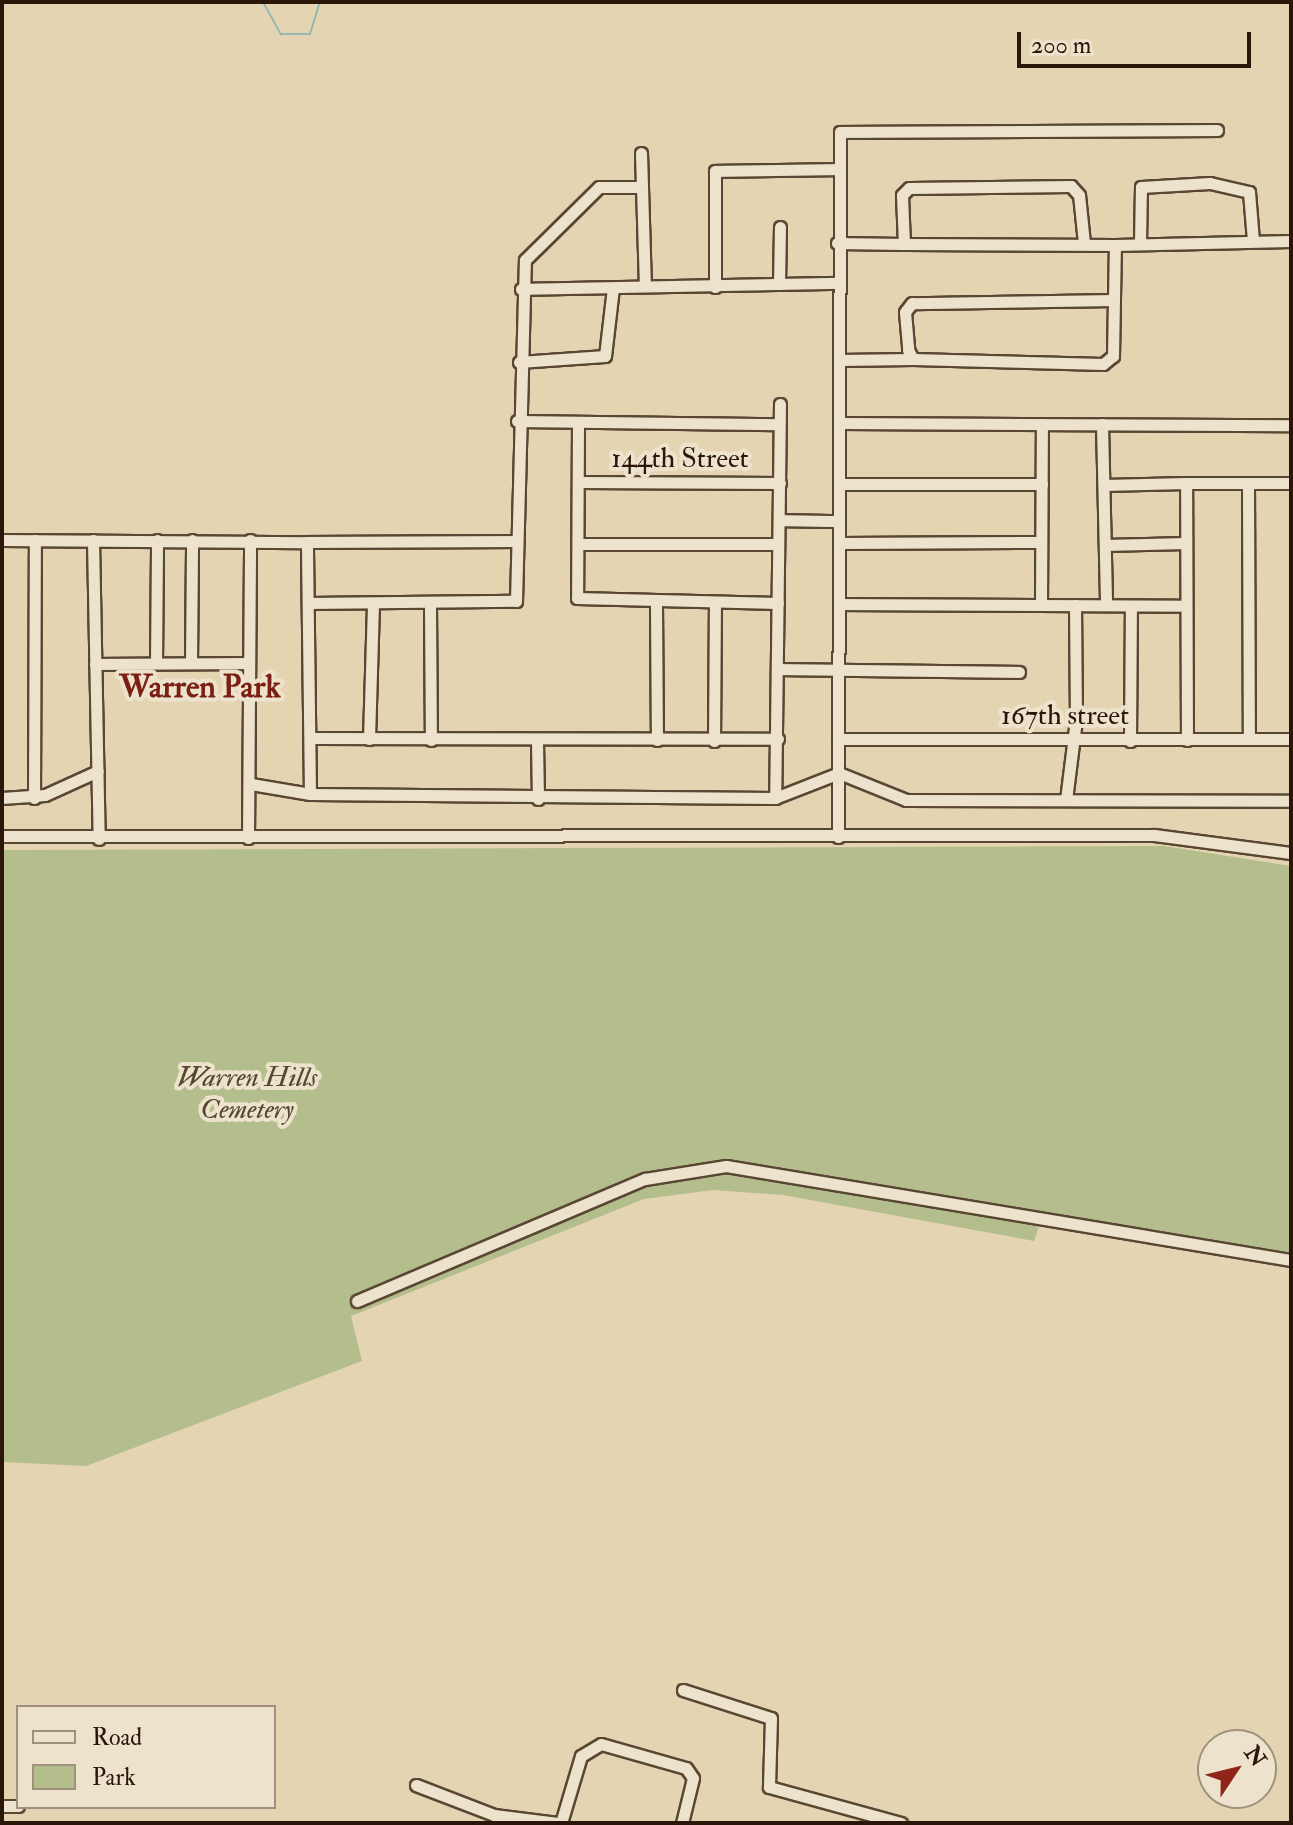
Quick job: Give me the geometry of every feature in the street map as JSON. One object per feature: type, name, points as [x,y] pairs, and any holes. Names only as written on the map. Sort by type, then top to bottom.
[{"type":"street","points":[[838,837],[840,423],[836,283],[840,132],[1217,130]]},
{"type":"street","points":[[641,153],[645,286]]},
{"type":"street","points":[[715,287],[715,171],[838,169]]},
{"type":"street","points":[[1140,243],[1141,187],[1210,183],[1249,192],[1253,241]]},
{"type":"street","points":[[904,244],[902,195],[909,188],[1071,186],[1079,195],[1084,243]]},
{"type":"street","points":[[308,603],[430,606],[516,601],[517,421],[521,289],[525,260],[593,191],[641,187]]},
{"type":"street","points":[[779,284],[780,227]]},
{"type":"street","points":[[837,243],[1115,245],[1291,241]]},
{"type":"street","points":[[839,360],[1103,364],[1113,356],[1115,245]]},
{"type":"street","points":[[521,289],[836,283]]},
{"type":"street","points":[[519,362],[605,356],[613,288]]},
{"type":"street","points":[[913,359],[905,312],[912,303],[1114,300]]},
{"type":"street","points":[[775,798],[780,404]]},
{"type":"street","points":[[517,421],[779,424]]},
{"type":"street","points":[[840,423],[1291,425]]},
{"type":"street","points":[[578,424],[580,544],[577,598],[656,605],[778,603]]},
{"type":"street","points":[[1041,603],[1042,424]]},
{"type":"street","points":[[1102,424],[1106,604]]},
{"type":"street","name":"144th Street","points":[[579,482],[780,483]]},
{"type":"street","points":[[1186,483],[1187,740]]},
{"type":"street","points":[[1104,485],[1291,483]]},
{"type":"street","points":[[840,484],[1042,484]]},
{"type":"street","points":[[1248,484],[1249,739]]},
{"type":"street","points":[[779,520],[839,521]]},
{"type":"street","points":[[2,540],[516,541]]},
{"type":"street","points":[[34,798],[35,540]]},
{"type":"street","points":[[93,540],[99,839]]},
{"type":"street","points":[[156,663],[157,540]]},
{"type":"street","points":[[191,663],[192,540]]},
{"type":"street","points":[[248,838],[251,784],[250,540]]},
{"type":"street","points":[[307,542],[310,794]]},
{"type":"street","points":[[840,543],[1041,542]]},
{"type":"street","points":[[1105,545],[1186,543]]},
{"type":"street","points":[[580,544],[778,544]]},
{"type":"street","points":[[839,604],[1185,606]]},
{"type":"street","points":[[369,739],[373,605]]},
{"type":"street","points":[[656,605],[657,740]]},
{"type":"street","points":[[714,741],[715,605]]},
{"type":"street","points":[[1066,800],[1075,605]]},
{"type":"street","points":[[430,606],[431,740]]},
{"type":"street","points":[[1130,741],[1131,606]]},
{"type":"street","points":[[95,664],[249,663]]},
{"type":"street","points":[[779,669],[1019,672]]},
{"type":"street","points":[[310,738],[537,742],[778,739]]},
{"type":"street","name":"167th street","points":[[838,739],[1291,739]]},
{"type":"street","points":[[537,742],[538,799]]},
{"type":"street","points":[[2,798],[34,798],[98,771]]},
{"type":"street","points":[[251,784],[310,794],[538,799],[775,798],[839,773],[898,799],[1291,801]]},
{"type":"street","points":[[2,836],[99,839],[1154,835],[1291,853]]},
{"type":"street","points":[[357,1301],[645,1179],[726,1166],[1291,1260]]},
{"type":"street","points":[[683,1690],[771,1718],[769,1787],[901,1823]]},
{"type":"street","points":[[416,1785],[492,1819],[559,1823],[581,1756],[601,1744],[686,1768],[693,1778],[682,1823]]},
{"type":"green space","name":"Warren Hills Cemetery","points":[[1164,846],[1291,866],[1291,1257],[1042,1217],[1034,1241],[783,1195],[713,1190],[644,1199],[351,1316],[362,1361],[86,1466],[2,1462],[2,850]]},
{"type":"waterway","points":[[263,2],[281,34],[310,34],[320,2]]},
{"type":"district","name":"Warren Park","points":[[200,687]]}]
